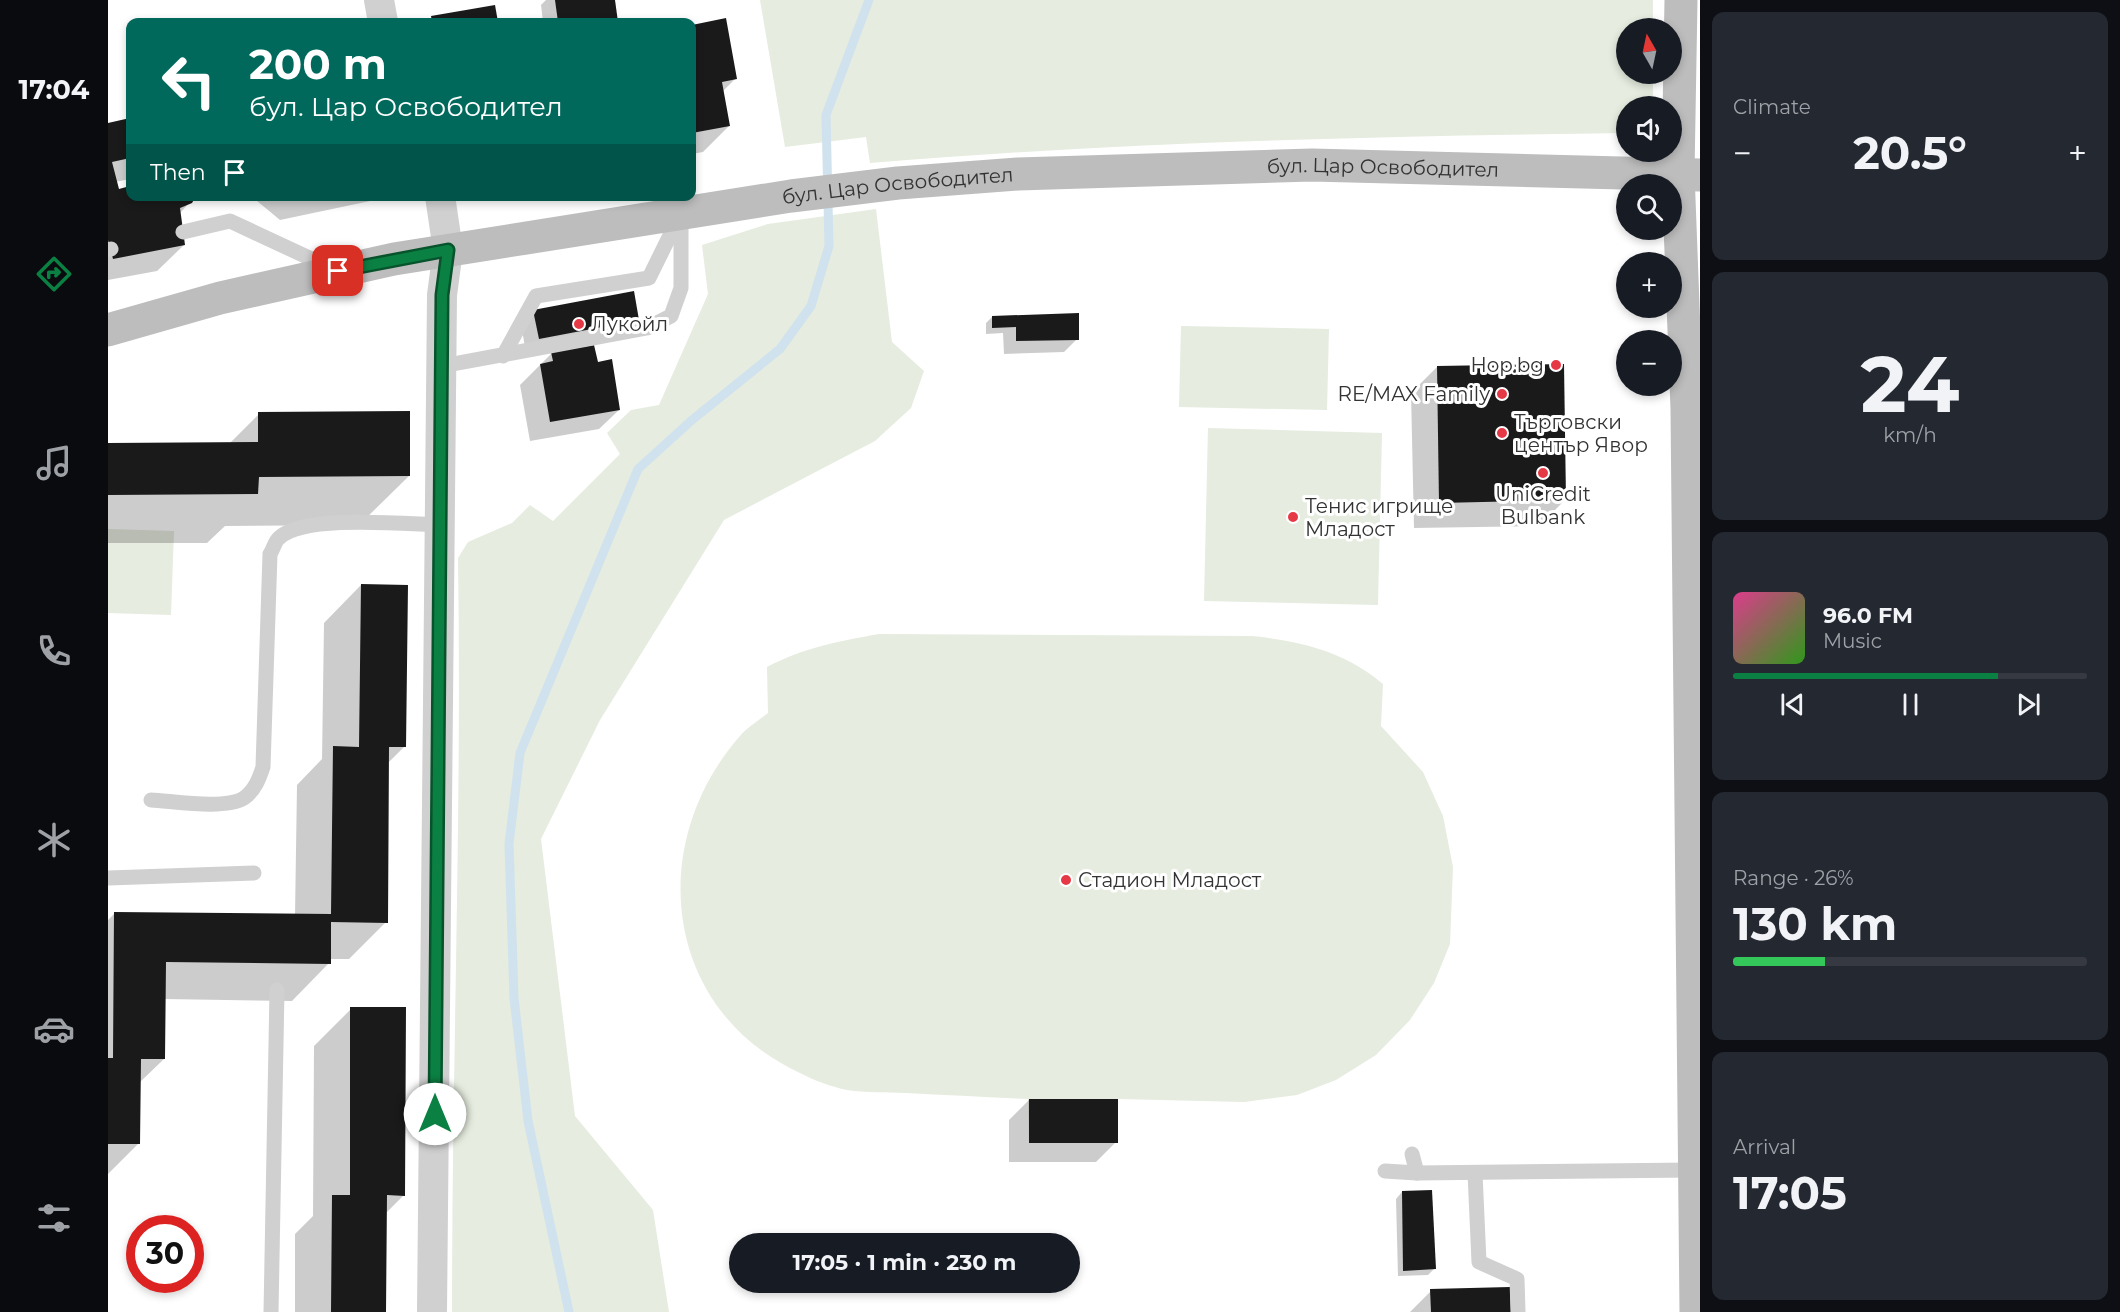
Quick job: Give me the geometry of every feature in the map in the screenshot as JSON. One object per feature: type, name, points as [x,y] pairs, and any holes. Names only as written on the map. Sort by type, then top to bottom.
[{"type":"main road","points":[[1681,0],[1689,174],[1687,409],[1696,1312]]},
{"type":"main road","name":"бул. Цар Освободител","points":[[108,330],[220,298],[338,271],[448,250],[791,196],[873,186],[1030,174],[1312,165],[1689,174]]},
{"type":"street","points":[[379,0],[382,18]]},
{"type":"street","points":[[432,1312],[442,295],[448,250],[441,201]]},
{"type":"lane","points":[[502,356],[536,296],[649,278],[681,214]]},
{"type":"lane","points":[[442,366],[646,328],[671,316],[681,288],[681,214]]},
{"type":"lane","points":[[183,232],[230,221],[338,271]]},
{"type":"lane","points":[[150,800],[225,803],[243,799],[256,786],[263,767],[270,554],[279,538],[297,528],[321,523],[440,525]]},
{"type":"lane","points":[[108,878],[254,873]]},
{"type":"lane","points":[[271,1312],[277,990]]},
{"type":"lane","points":[[1412,1154],[1417,1173]]},
{"type":"lane","points":[[1385,1171],[1475,1173],[1693,1170]]},
{"type":"lane","points":[[1475,1173],[1479,1262],[1518,1279],[1518,1312]]},
{"type":"shaded area","points":[[760,0],[1653,0],[1653,18],[1616,18],[1616,84],[1653,84],[1653,96],[1616,96],[1616,133],[1248,141],[1059,150],[870,163],[866,137],[785,147]]},
{"type":"shaded area","points":[[876,209],[892,342],[924,371],[911,408],[875,441],[724,520],[600,720],[541,839],[575,1116],[653,1210],[669,1312],[452,1312],[459,746],[458,558],[468,542],[512,523],[530,505],[553,521],[620,454],[607,433],[631,410],[659,405],[708,294],[702,245],[768,224]]},
{"type":"shaded area","points":[[1181,326],[1329,329],[1327,410],[1179,407]]},
{"type":"shaded area","name":"Тенис игрище Младост","points":[[1208,428],[1382,433],[1378,605],[1204,601]]},
{"type":"shaded area","points":[[108,529],[174,531],[171,615],[108,613]]},
{"type":"shaded area","name":"Стадион Младост","points":[[879,634],[1252,636],[1288,641],[1322,650],[1369,673],[1383,684],[1381,726],[1423,772],[1443,816],[1453,867],[1450,944],[1434,983],[1410,1020],[1376,1055],[1336,1080],[1297,1095],[1244,1102],[1118,1099],[1118,1143],[1029,1143],[1028,1099],[847,1090],[805,1076],[754,1045],[719,1009],[696,967],[683,921],[681,873],[690,825],[710,779],[740,736],[768,713],[767,667],[808,650]]},
{"type":"building","points":[[555,0],[615,0],[617,18],[557,18]]},
{"type":"building","points":[[495,5],[497,18],[431,18],[431,16]]},
{"type":"building","points":[[726,18],[737,79],[722,82],[730,126],[696,132],[696,24]]},
{"type":"building","points":[[126,119],[126,159],[112,162],[119,189],[126,187],[126,201],[193,201],[180,208],[185,245],[113,259],[108,240],[108,123]]},
{"type":"building","points":[[634,291],[639,320],[539,339],[533,310]]},
{"type":"building","points":[[1079,313],[1079,340],[1016,341],[1016,327],[992,328],[992,316]]},
{"type":"building","points":[[594,345],[598,362],[612,359],[620,410],[550,422],[540,364],[553,361],[551,352]]},
{"type":"building","name":"Търговски център Явор","points":[[1564,364],[1566,500],[1439,503],[1437,366]]},
{"type":"building","points":[[410,411],[410,476],[259,477],[258,494],[108,495],[108,443],[258,442],[258,412]]},
{"type":"building","points":[[361,584],[408,585],[406,747],[389,747],[388,923],[331,922],[331,964],[166,962],[165,1059],[141,1059],[140,1144],[108,1144],[108,1058],[113,1058],[114,912],[331,914],[333,746],[359,747]]},
{"type":"building","points":[[350,1007],[406,1007],[405,1196],[387,1195],[386,1312],[331,1312],[332,1195],[350,1195]]},
{"type":"building","points":[[1029,1099],[1118,1099],[1118,1143],[1029,1143]]},
{"type":"building","points":[[1432,1190],[1436,1269],[1403,1271],[1402,1191]]},
{"type":"building","points":[[1510,1287],[1511,1312],[1431,1312],[1430,1289]]},
{"type":"waterway","points":[[569,1312],[528,1121],[514,998],[509,844],[520,753],[638,469],[692,420],[780,349],[811,306],[829,246],[826,115],[869,0]]},
{"type":"place","name":"Лукойл","points":[[579,324]]},
{"type":"place","name":"Hop.bg","points":[[1556,365]]},
{"type":"place","name":"RE/MAX Family","points":[[1502,394]]},
{"type":"place","name":"Търговски център Явор","points":[[1502,433]]},
{"type":"place","name":"UniCredit Bulbank","points":[[1543,473]]},
{"type":"place","name":"Тенис игрище Младост","points":[[1293,517]]},
{"type":"place","name":"Стадион Младост","points":[[1066,880]]},
{"type":"route","points":[[338,271],[448,250],[442,295],[435,1114]]}]
